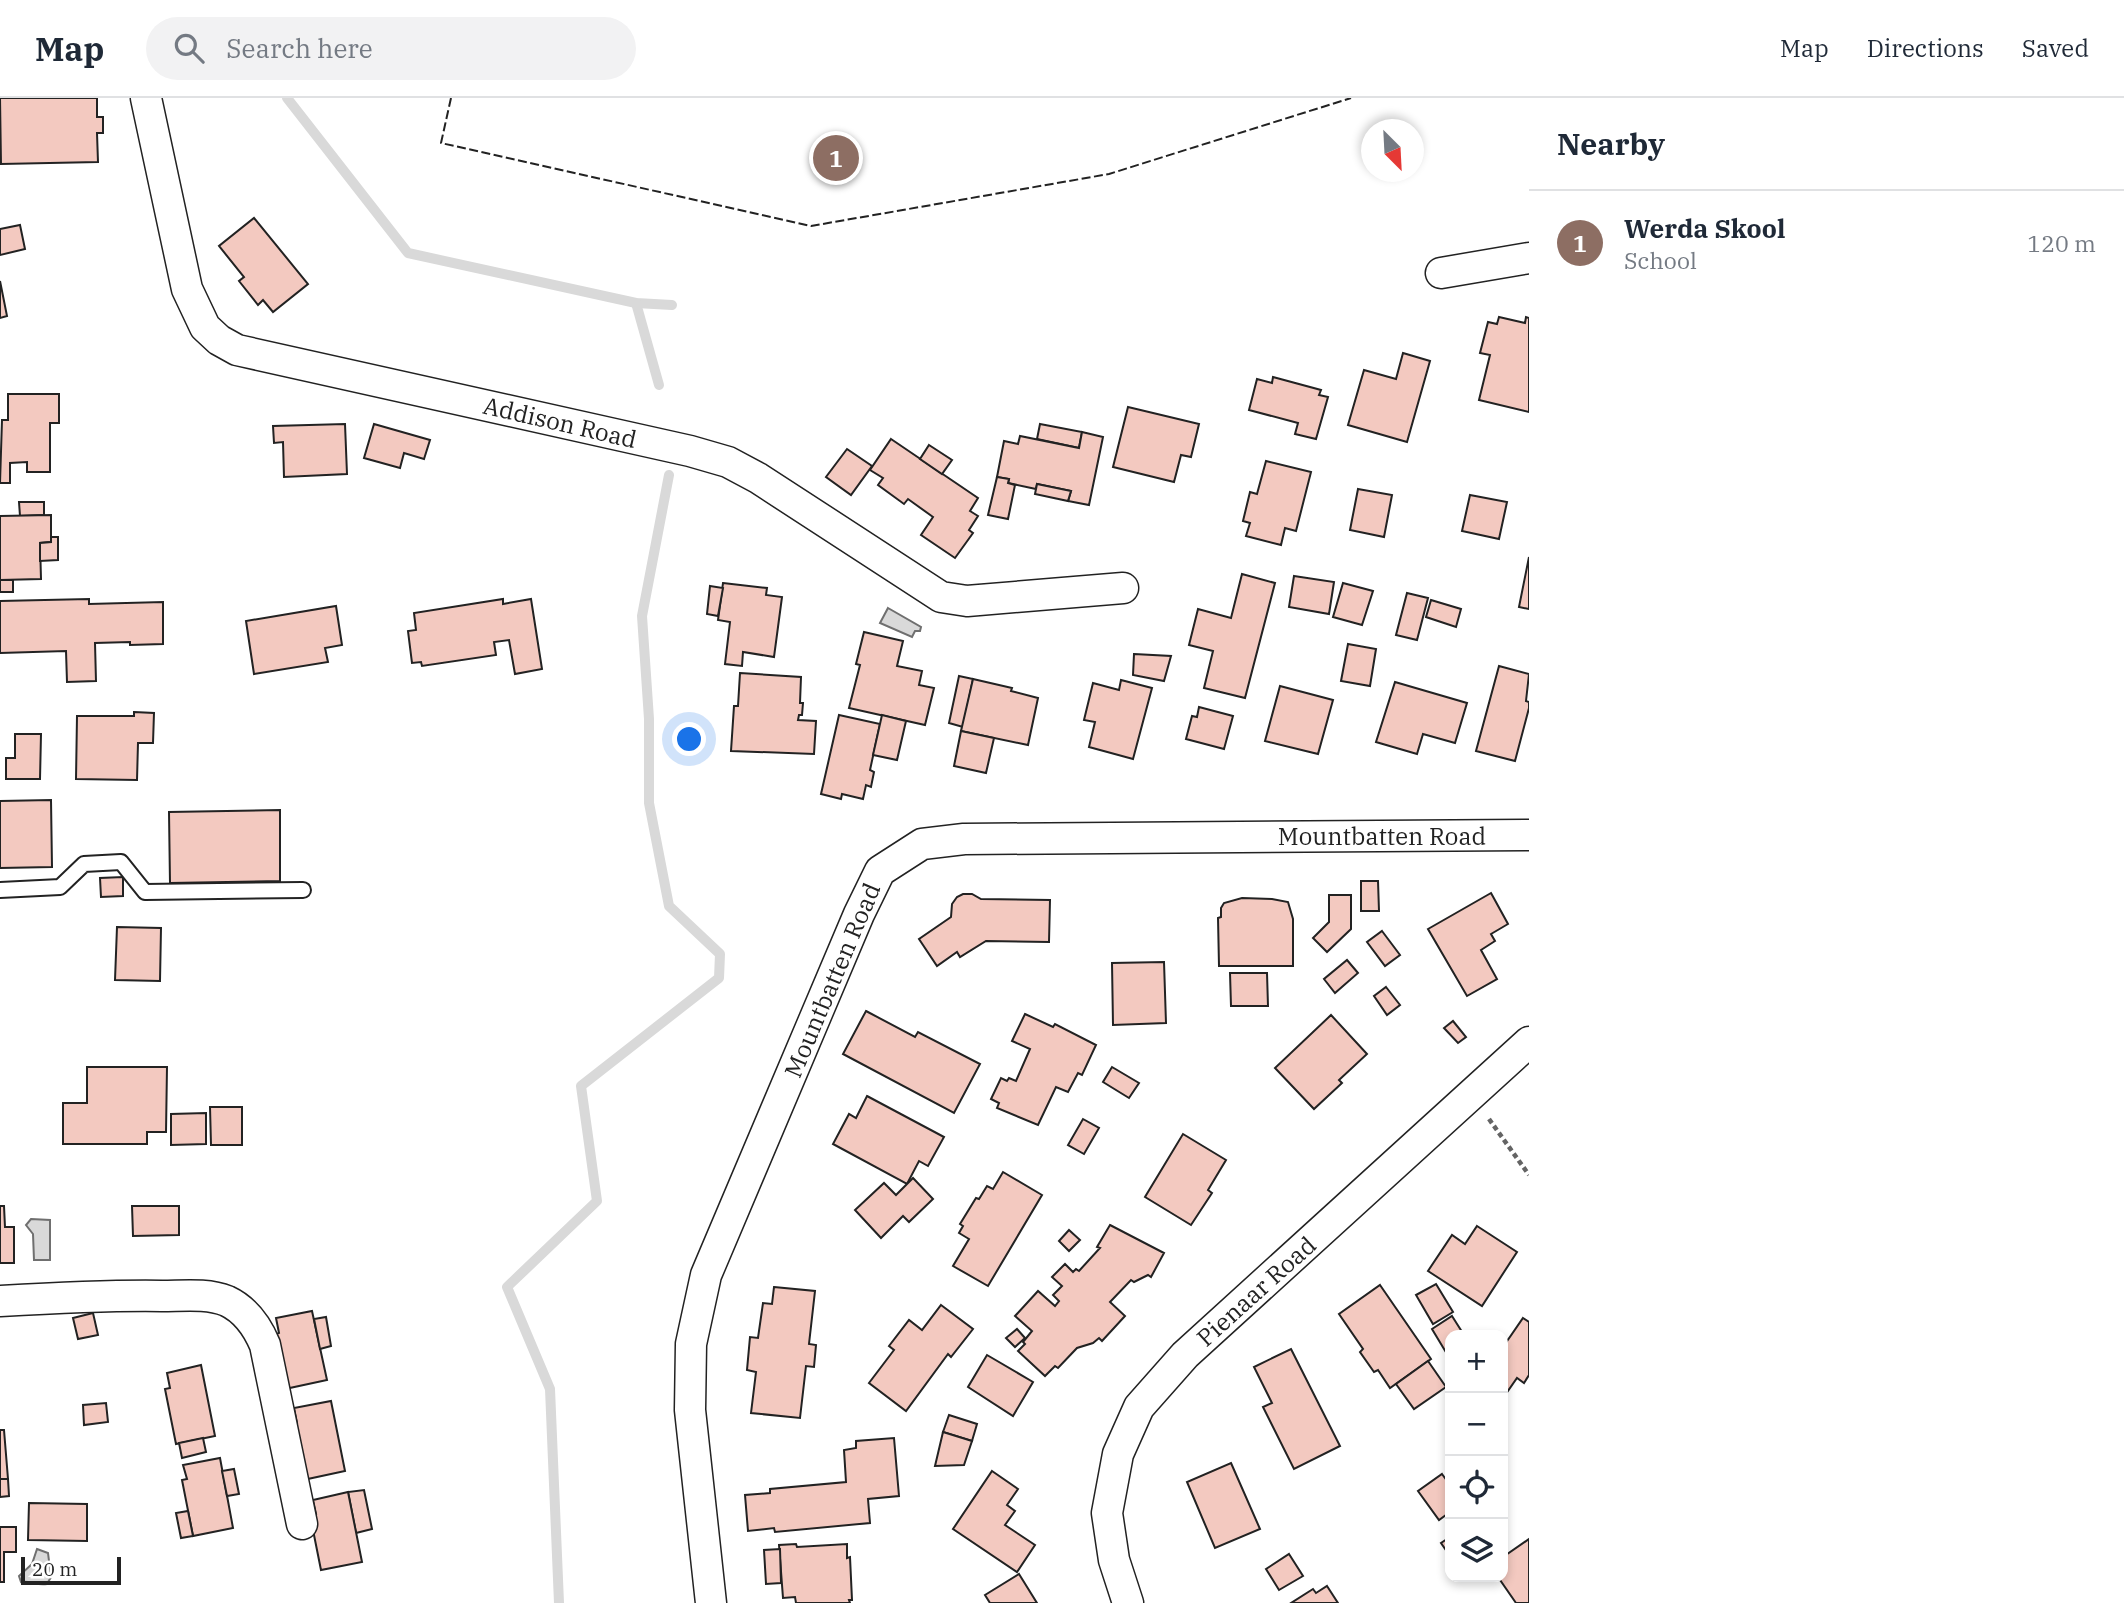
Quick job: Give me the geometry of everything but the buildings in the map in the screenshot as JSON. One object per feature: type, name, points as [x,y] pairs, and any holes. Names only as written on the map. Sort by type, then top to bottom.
[{"type":"street","name":"Addison Road","points":[[146,98],[187,289],[205,327],[219,340],[237,350],[690,451],[728,462],[758,478],[941,597],[967,601],[1123,588]]},
{"type":"street","points":[[1441,274],[1529,258]]},
{"type":"street","name":"Mountbatten Road","points":[[711,1603],[690,1410],[691,1344],[706,1275],[859,914],[880,871],[922,844],[964,839],[1529,835]]},
{"type":"street","name":"Pienaar Road","points":[[1128,1603],[1114,1560],[1107,1513],[1118,1454],[1139,1406],[1185,1355],[1529,1042]]},
{"type":"street","points":[[0,1301],[105,1295],[205,1296],[226,1301],[246,1314],[257,1327],[265,1345],[302,1524]]},
{"type":"lane","points":[[0,890],[60,887],[84,864],[121,862],[145,892],[303,890]]},
{"type":"path","points":[[1472,1095],[1529,1175]]},
{"type":"shaded area","points":[[888,608],[921,627],[920,631],[915,631],[912,637],[880,623]]},
{"type":"shaded area","points":[[31,1219],[50,1220],[50,1260],[34,1260],[33,1234],[26,1225]]},
{"type":"shaded area","points":[[37,1549],[48,1553],[51,1577],[47,1584],[21,1582],[19,1576],[32,1564]]},
{"type":"waterway","points":[[287,98],[408,253],[636,303],[672,305]]},
{"type":"waterway","points":[[636,303],[659,385]]},
{"type":"waterway","points":[[559,1603],[550,1389],[507,1287],[597,1201],[581,1086],[719,978],[720,954],[669,906],[649,803],[649,719],[642,616],[669,475]]},
{"type":"fence","points":[[451,98],[441,143],[811,226],[1109,174],[1351,98]]},
{"type":"place","name":"Werda Skool","points":[[836,158]]}]
